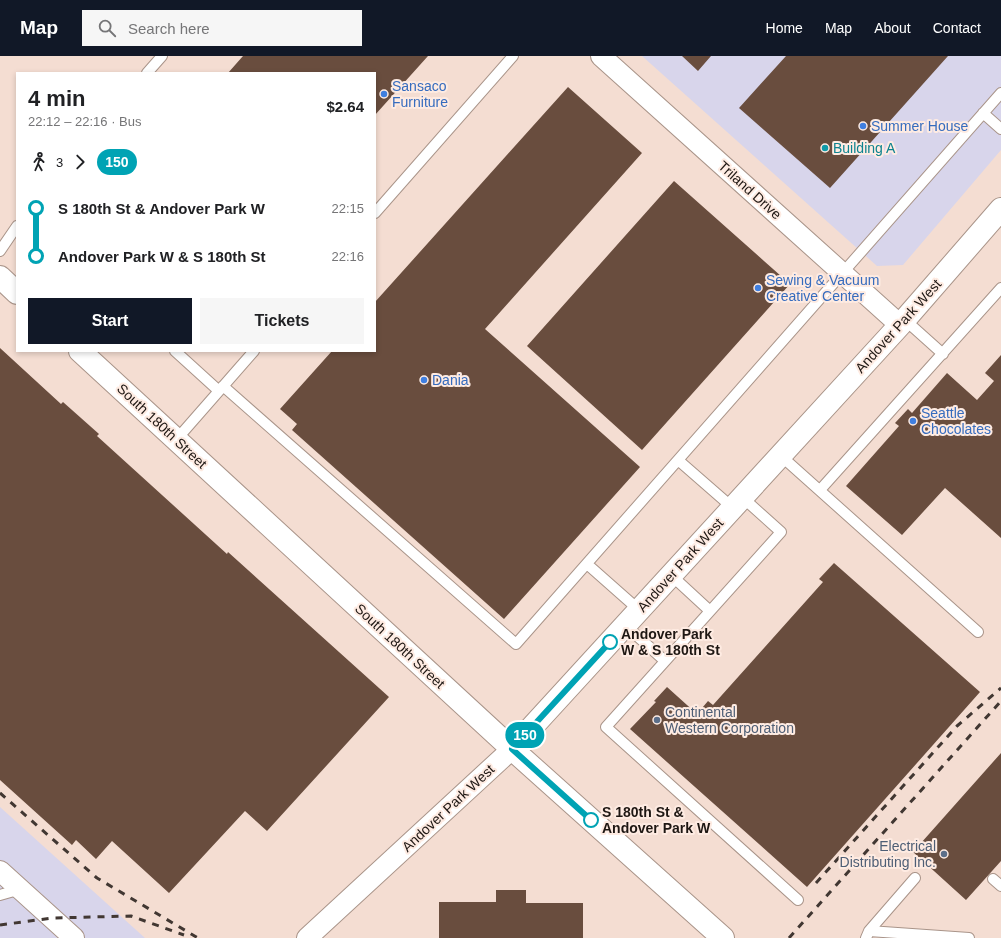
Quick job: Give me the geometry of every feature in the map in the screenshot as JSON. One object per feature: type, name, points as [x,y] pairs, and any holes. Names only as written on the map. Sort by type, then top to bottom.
[{"type":"main road","name":"Andover Park West","points":[[512,749],[902,322],[1001,209]]},
{"type":"main road","points":[[0,277],[16,292]]},
{"type":"main road","name":"South 180th Street","points":[[81,352],[512,749],[722,938]]},
{"type":"street","name":"Triland Drive","points":[[601,56],[843,273],[902,322]]},
{"type":"street","name":"Andover Park West","points":[[307,938],[512,749]]},
{"type":"street","points":[[0,871],[74,938]]},
{"type":"lane","points":[[148,72],[162,56]]},
{"type":"lane","points":[[376,212],[513,56]]},
{"type":"lane","points":[[176,352],[516,644],[1001,94]]},
{"type":"lane","points":[[983,113],[1001,129]]},
{"type":"lane","points":[[0,251],[16,227]]},
{"type":"lane","points":[[820,490],[1001,288]]},
{"type":"lane","points":[[902,322],[942,354]]},
{"type":"lane","points":[[176,440],[253,352]]},
{"type":"lane","points":[[780,455],[978,632]]},
{"type":"lane","points":[[678,460],[781,532],[606,727],[798,900]]},
{"type":"lane","points":[[587,564],[632,617],[665,661]]},
{"type":"lane","points":[[671,575],[710,611]]},
{"type":"lane","points":[[868,934],[915,878]]},
{"type":"lane","points":[[993,879],[1001,886]]},
{"type":"lane","points":[[0,895],[21,889]]},
{"type":"lane","points":[[868,934],[969,938]]},
{"type":"shaded area","points":[[642,56],[1001,56],[1001,150],[903,265],[877,266]]},
{"type":"shaded area","points":[[0,807],[145,938],[0,938]]},
{"type":"building","name":"Sansaco Furniture","points":[[243,56],[428,56],[376,114],[376,72],[229,72]]},
{"type":"building","points":[[682,56],[711,56],[698,71]]},
{"type":"building","name":"Building A","points":[[786,56],[948,56],[830,188],[739,108]]},
{"type":"building","name":"Dania","points":[[568,87],[642,153],[485,329],[640,467],[504,619],[292,430],[297,424],[280,409],[331,352],[376,352],[376,301]]},
{"type":"building","points":[[674,181],[790,284],[642,450],[527,346]]},
{"type":"building","points":[[0,348],[61,404],[63,402],[99,434],[97,436],[227,554],[228,552],[389,697],[267,831],[245,811],[169,893],[112,841],[96,859],[76,840],[72,845],[0,780]]},
{"type":"building","points":[[1001,355],[1001,538],[945,488],[902,535],[846,486],[899,426],[895,423],[908,409],[912,413],[947,373],[977,400],[994,381],[985,373]]},
{"type":"building","points":[[834,563],[980,692],[807,887],[630,729],[656,702],[654,701],[667,687],[697,714],[708,701],[713,705],[823,582],[819,579]]},
{"type":"building","points":[[1001,753],[1001,861],[966,900],[913,852]]},
{"type":"building","points":[[496,890],[526,890],[526,903],[583,903],[583,938],[439,938],[439,902],[496,902]]},
{"type":"railway","points":[[816,883],[957,726],[1001,688]]},
{"type":"railway","points":[[789,938],[1001,701]]},
{"type":"railway","points":[[0,793],[97,878],[198,938]]},
{"type":"railway","points":[[0,925],[52,918],[131,916],[184,935]]},
{"type":"bus line","name":"150","points":[[591,820],[512,749],[610,642]]},
{"type":"place","name":"Sansaco Furniture","points":[[384,94]]},
{"type":"place","name":"Summer House","points":[[863,126]]},
{"type":"place","name":"Building A","points":[[825,148]]},
{"type":"place","name":"Sewing & Vacuum Creative Center","points":[[758,288]]},
{"type":"place","name":"Dania","points":[[424,380]]},
{"type":"place","name":"Seattle Chocolates","points":[[913,421]]},
{"type":"place","name":"Andover Park W & S 180th St","points":[[610,642]]},
{"type":"place","name":"Continental Western Corporation","points":[[657,720]]},
{"type":"place","name":"S 180th St & Andover Park W","points":[[591,820]]},
{"type":"place","name":"Electrical Distributing Inc.","points":[[944,854]]}]
